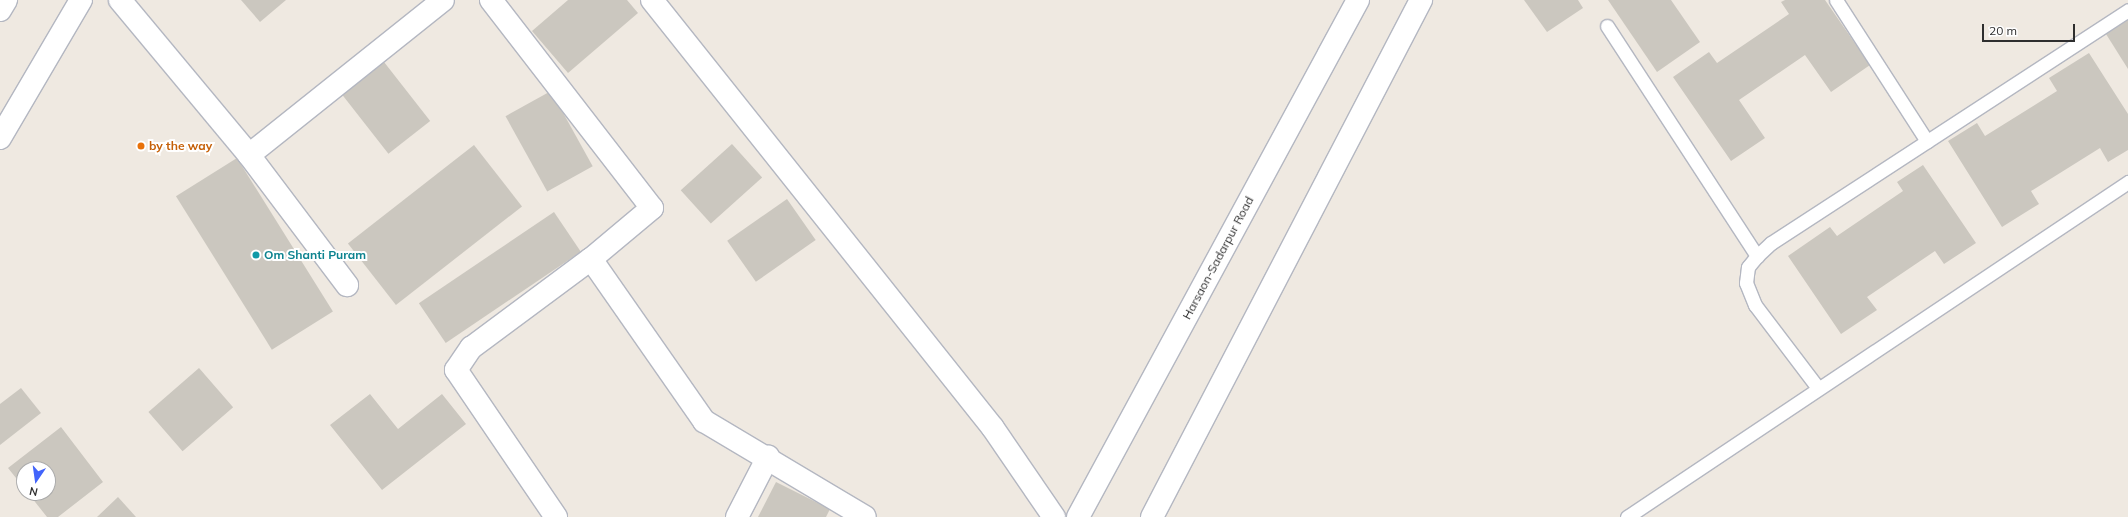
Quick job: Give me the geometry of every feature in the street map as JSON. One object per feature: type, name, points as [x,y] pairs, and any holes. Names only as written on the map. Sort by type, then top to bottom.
[{"type":"street","points":[[0,10],[6,0]]},
{"type":"street","points":[[0,138],[81,0]]},
{"type":"street","points":[[120,0],[249,156],[347,285]]},
{"type":"street","points":[[249,156],[443,0]]},
{"type":"street","points":[[491,0],[652,208],[591,259],[471,348],[456,370],[556,517]]},
{"type":"street","points":[[652,0],[993,428],[1054,517]]},
{"type":"street","name":"Harsaon-Sadarpur Road","points":[[1078,517],[1358,0]]},
{"type":"street","points":[[1152,517],[1421,0]]},
{"type":"street","points":[[591,259],[704,422],[768,457],[865,517]]},
{"type":"street","points":[[737,517],[768,457]]},
{"type":"lane","points":[[1836,0],[1927,141]]},
{"type":"lane","points":[[1818,388],[1755,305],[1746,282],[1748,267],[1757,256],[1771,243],[2128,10]]},
{"type":"lane","points":[[1607,26],[1757,256]]},
{"type":"lane","points":[[1626,517],[2128,182]]},
{"type":"building","points":[[241,0],[286,0],[260,22]]},
{"type":"building","points":[[568,0],[627,0],[638,13],[568,73],[532,31]]},
{"type":"building","points":[[1524,0],[1578,0],[1583,8],[1547,32]]},
{"type":"building","points":[[1608,0],[1671,0],[1700,42],[1657,72]]},
{"type":"building","points":[[1785,0],[1825,0],[1870,65],[1831,92],[1805,55],[1739,100],[1765,138],[1731,161],[1673,77],[1709,52],[1717,63],[1789,14],[1781,2]]},
{"type":"building","points":[[2128,20],[2128,69],[2106,34]]},
{"type":"building","points":[[2089,53],[2128,114],[2128,150],[2108,162],[2100,148],[2031,191],[2039,204],[2002,227],[1948,141],[1977,123],[1985,136],[2057,91],[2049,78]]},
{"type":"building","points":[[384,62],[430,121],[388,154],[342,95]]},
{"type":"building","points":[[551,91],[593,166],[547,191],[506,116]]},
{"type":"building","points":[[732,144],[762,177],[711,224],[681,190]]},
{"type":"building","points":[[474,145],[522,206],[396,305],[348,244]]},
{"type":"building","name":"Om Shanti Puram","points":[[237,158],[333,311],[272,350],[176,196]]},
{"type":"building","points":[[1923,165],[1976,243],[1944,264],[1935,251],[1867,297],[1877,310],[1841,334],[1788,256],[1830,227],[1837,236],[1903,191],[1897,182]]},
{"type":"building","points":[[787,199],[816,240],[756,282],[727,241]]},
{"type":"building","points":[[554,212],[581,252],[446,343],[419,303]]},
{"type":"building","points":[[199,368],[233,407],[183,451],[148,412]]},
{"type":"building","points":[[21,388],[41,413],[0,445],[0,404]]},
{"type":"building","points":[[370,394],[398,429],[442,394],[466,424],[382,490],[330,425]]},
{"type":"building","points":[[61,427],[103,482],[58,517],[47,517],[34,501],[56,501],[56,461],[17,461]]},
{"type":"building","points":[[16,462],[16,478],[8,468]]},
{"type":"building","points":[[776,482],[830,509],[826,517],[758,517]]},
{"type":"building","points":[[118,497],[136,517],[97,517]]},
{"type":"place","name":"by the way","points":[[141,146]]},
{"type":"place","name":"Om Shanti Puram","points":[[256,255]]}]
